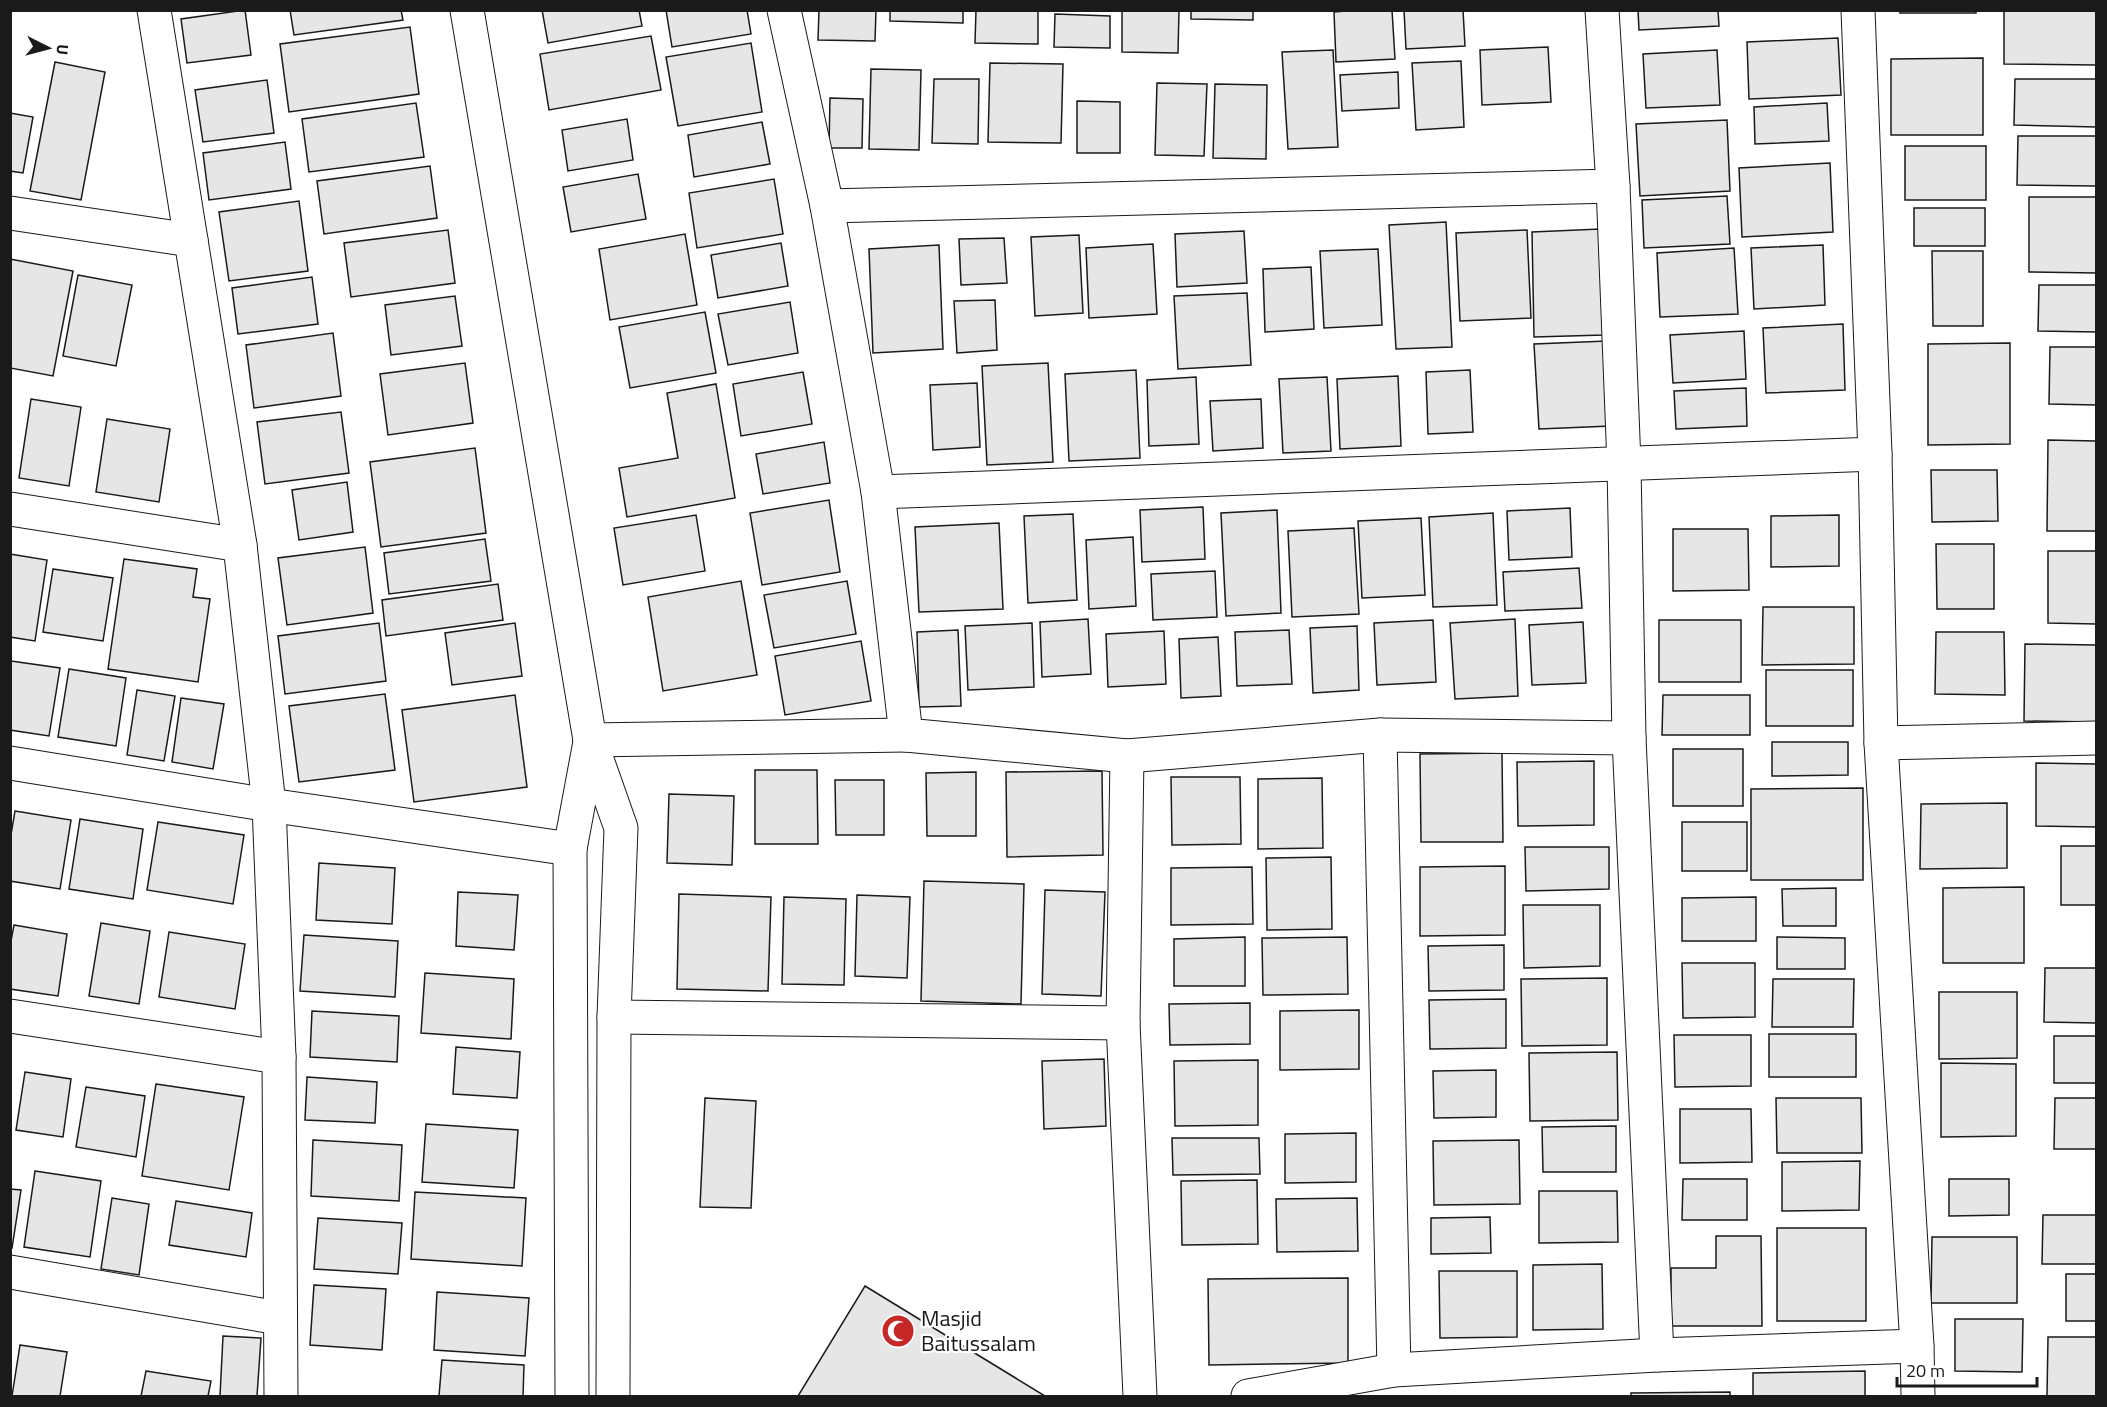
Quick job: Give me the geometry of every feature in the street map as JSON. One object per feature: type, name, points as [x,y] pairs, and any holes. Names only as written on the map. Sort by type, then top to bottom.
[{"type":"street","points":[[154,10],[240,545],[269,805],[279,1057],[280,1396]]},
{"type":"street","points":[[467,10],[590,740],[621,828],[614,1017],[613,1396]]},
{"type":"street","points":[[784,10],[827,206],[878,492],[906,735]]},
{"type":"street","points":[[1602,10],[1613,186],[1624,464],[1629,738],[1657,1355]]},
{"type":"street","points":[[1858,10],[1875,454],[1881,743],[1917,1346],[1918,1396]]},
{"type":"street","points":[[827,206],[1613,186]]},
{"type":"street","points":[[10,213],[191,240]]},
{"type":"street","points":[[878,492],[1875,454]]},
{"type":"street","points":[[10,509],[240,545]]},
{"type":"street","points":[[590,740],[906,735],[1127,756],[1380,735],[1629,738]]},
{"type":"street","points":[[1380,735],[1394,1370]]},
{"type":"street","points":[[1881,743],[2097,738]]},
{"type":"street","points":[[572,1396],[570,849],[590,740]]},
{"type":"street","points":[[1127,756],[1123,1023],[1140,1396]]},
{"type":"street","points":[[10,763],[269,805],[570,849]]},
{"type":"street","points":[[10,1016],[279,1057]]},
{"type":"street","points":[[614,1017],[1123,1023]]},
{"type":"street","points":[[10,1272],[279,1318]]},
{"type":"street","points":[[1248,1396],[1394,1370],[1657,1355],[1917,1346]]},
{"type":"building","points":[[245,10],[251,55],[187,63],[181,19]]},
{"type":"building","points":[[290,10],[401,10],[403,20],[294,35]]},
{"type":"building","points":[[542,10],[639,10],[642,26],[548,43]]},
{"type":"building","points":[[666,10],[747,10],[751,34],[672,47]]},
{"type":"building","points":[[819,10],[876,10],[875,41],[818,40]]},
{"type":"building","points":[[890,10],[963,10],[963,23],[890,21]]},
{"type":"building","points":[[976,10],[1038,10],[1038,44],[975,43]]},
{"type":"building","points":[[1122,10],[1179,10],[1178,53],[1122,52]]},
{"type":"building","points":[[1191,10],[1253,10],[1253,20],[1191,19]]},
{"type":"building","points":[[1392,10],[1395,59],[1336,62],[1334,12]]},
{"type":"building","points":[[1404,10],[1463,10],[1465,46],[1406,49]]},
{"type":"building","points":[[1638,10],[1718,10],[1719,26],[1639,30]]},
{"type":"building","points":[[1900,10],[1976,10],[1976,13],[1900,13]]},
{"type":"building","points":[[2004,10],[2096,10],[2096,65],[2004,64]]},
{"type":"building","points":[[1055,14],[1110,16],[1110,48],[1054,47]]},
{"type":"building","points":[[410,27],[419,94],[289,112],[280,44]]},
{"type":"building","points":[[651,36],[661,90],[549,110],[540,54]]},
{"type":"building","points":[[1838,38],[1841,95],[1749,99],[1747,42]]},
{"type":"building","points":[[751,43],[762,112],[678,126],[666,57]]},
{"type":"building","points":[[1548,47],[1551,102],[1482,105],[1480,50]]},
{"type":"building","points":[[1333,50],[1338,147],[1288,149],[1282,52]]},
{"type":"building","points":[[1717,50],[1720,105],[1646,108],[1643,54]]},
{"type":"building","points":[[1983,58],[1983,135],[1891,135],[1891,59]]},
{"type":"building","points":[[1461,61],[1464,127],[1416,130],[1412,63]]},
{"type":"building","points":[[55,62],[105,72],[81,200],[30,191]]},
{"type":"building","points":[[990,63],[1063,64],[1061,143],[988,142]]},
{"type":"building","points":[[871,69],[921,70],[919,150],[869,149]]},
{"type":"building","points":[[1398,72],[1399,108],[1342,111],[1340,75]]},
{"type":"building","points":[[934,79],[979,79],[978,144],[932,143]]},
{"type":"building","points":[[2015,79],[2096,79],[2096,127],[2014,125]]},
{"type":"building","points":[[267,80],[274,133],[203,142],[195,90]]},
{"type":"building","points":[[1157,83],[1207,84],[1204,156],[1155,155]]},
{"type":"building","points":[[1215,84],[1267,85],[1266,159],[1213,158]]},
{"type":"building","points":[[830,98],[863,99],[862,148],[829,148]]},
{"type":"building","points":[[1077,101],[1120,102],[1120,153],[1077,153]]},
{"type":"building","points":[[416,103],[424,157],[309,172],[302,119]]},
{"type":"building","points":[[1827,103],[1829,141],[1755,144],[1754,107]]},
{"type":"building","points":[[10,113],[33,117],[23,173],[10,171]]},
{"type":"building","points":[[627,119],[633,160],[568,171],[562,130]]},
{"type":"building","points":[[1727,120],[1730,191],[1640,196],[1636,124]]},
{"type":"building","points":[[762,122],[770,164],[694,177],[688,135]]},
{"type":"building","points":[[2018,136],[2096,136],[2096,186],[2017,185]]},
{"type":"building","points":[[285,142],[291,189],[209,200],[203,153]]},
{"type":"building","points":[[1905,146],[1986,146],[1986,200],[1905,200]]},
{"type":"building","points":[[1830,163],[1833,232],[1742,237],[1739,168]]},
{"type":"building","points":[[430,166],[437,218],[324,234],[317,181]]},
{"type":"building","points":[[638,174],[646,219],[571,232],[563,187]]},
{"type":"building","points":[[774,179],[783,234],[697,248],[689,193]]},
{"type":"building","points":[[1727,196],[1730,244],[1644,248],[1642,200]]},
{"type":"building","points":[[2029,197],[2096,197],[2096,273],[2029,272]]},
{"type":"building","points":[[299,201],[308,271],[229,281],[219,212]]},
{"type":"building","points":[[1914,208],[1985,208],[1985,246],[1914,246]]},
{"type":"building","points":[[1446,222],[1452,347],[1396,349],[1389,225]]},
{"type":"building","points":[[1600,229],[1604,335],[1534,337],[1532,232]]},
{"type":"building","points":[[448,230],[455,283],[351,297],[344,243]]},
{"type":"building","points":[[1527,230],[1531,318],[1460,321],[1456,233]]},
{"type":"building","points":[[1244,231],[1247,283],[1177,287],[1175,234]]},
{"type":"building","points":[[685,234],[697,305],[610,320],[599,249]]},
{"type":"building","points":[[1079,235],[1083,313],[1035,316],[1031,237]]},
{"type":"building","points":[[1004,238],[1007,283],[961,285],[959,239]]},
{"type":"building","points":[[781,243],[788,286],[718,298],[711,255]]},
{"type":"building","points":[[1153,244],[1157,314],[1089,318],[1086,248]]},
{"type":"building","points":[[939,245],[943,349],[873,353],[869,249]]},
{"type":"building","points":[[1823,245],[1825,305],[1754,309],[1751,248]]},
{"type":"building","points":[[1734,248],[1738,314],[1660,317],[1657,253]]},
{"type":"building","points":[[1378,249],[1382,325],[1324,328],[1320,251]]},
{"type":"building","points":[[1932,251],[1983,251],[1983,326],[1933,326]]},
{"type":"building","points":[[10,259],[73,271],[53,376],[10,368]]},
{"type":"building","points":[[1311,267],[1314,329],[1265,332],[1263,269]]},
{"type":"building","points":[[78,275],[132,285],[116,366],[63,356]]},
{"type":"building","points":[[312,277],[318,324],[238,334],[232,288]]},
{"type":"building","points":[[2039,285],[2096,285],[2096,332],[2038,331]]},
{"type":"building","points":[[1247,293],[1251,365],[1178,369],[1174,296]]},
{"type":"building","points":[[455,296],[462,346],[391,355],[385,305]]},
{"type":"building","points":[[995,300],[997,350],[957,353],[954,301]]},
{"type":"building","points":[[790,302],[798,353],[728,365],[718,314]]},
{"type":"building","points":[[705,312],[716,373],[630,388],[619,327]]},
{"type":"building","points":[[1843,324],[1845,390],[1766,393],[1763,328]]},
{"type":"building","points":[[1744,331],[1746,379],[1673,383],[1670,335]]},
{"type":"building","points":[[333,333],[341,396],[254,408],[246,345]]},
{"type":"building","points":[[1607,341],[1611,426],[1539,429],[1534,344]]},
{"type":"building","points":[[2010,343],[2010,444],[1928,445],[1928,344]]},
{"type":"building","points":[[2050,347],[2096,347],[2096,405],[2049,404]]},
{"type":"building","points":[[465,363],[473,423],[388,435],[380,374]]},
{"type":"building","points":[[1048,363],[1053,462],[987,465],[982,366]]},
{"type":"building","points":[[1136,370],[1140,458],[1069,461],[1065,374]]},
{"type":"building","points":[[1470,370],[1473,432],[1428,434],[1426,372]]},
{"type":"building","points":[[803,372],[812,424],[741,436],[733,384]]},
{"type":"building","points":[[1398,376],[1401,446],[1340,449],[1337,379]]},
{"type":"building","points":[[1196,377],[1199,444],[1149,446],[1147,380]]},
{"type":"building","points":[[1327,377],[1331,451],[1283,453],[1279,379]]},
{"type":"building","points":[[977,383],[980,447],[933,450],[930,385]]},
{"type":"building","points":[[716,384],[735,498],[627,517],[619,468],[678,458],[667,393]]},
{"type":"building","points":[[1746,388],[1747,426],[1676,429],[1674,391]]},
{"type":"building","points":[[31,399],[81,407],[69,486],[19,478]]},
{"type":"building","points":[[1261,399],[1263,448],[1213,451],[1210,401]]},
{"type":"building","points":[[341,412],[349,473],[265,484],[257,422]]},
{"type":"building","points":[[107,419],[170,429],[159,502],[96,492]]},
{"type":"building","points":[[2048,440],[2096,441],[2096,531],[2047,531]]},
{"type":"building","points":[[824,442],[830,483],[763,494],[756,454]]},
{"type":"building","points":[[475,448],[486,533],[381,547],[370,462]]},
{"type":"building","points":[[1931,470],[1997,470],[1998,521],[1932,522]]},
{"type":"building","points":[[347,482],[353,532],[299,540],[292,490]]},
{"type":"building","points":[[829,500],[840,572],[762,585],[750,513]]},
{"type":"building","points":[[1203,507],[1205,559],[1142,562],[1140,510]]},
{"type":"building","points":[[1570,508],[1572,557],[1509,560],[1507,511]]},
{"type":"building","points":[[1277,510],[1281,613],[1226,616],[1221,513]]},
{"type":"building","points":[[1493,513],[1497,605],[1433,607],[1429,517]]},
{"type":"building","points":[[1073,514],[1077,600],[1028,603],[1024,516]]},
{"type":"building","points":[[696,515],[705,571],[623,585],[614,528]]},
{"type":"building","points":[[1839,515],[1839,566],[1771,567],[1771,516]]},
{"type":"building","points":[[1421,518],[1425,595],[1362,598],[1358,521]]},
{"type":"building","points":[[999,523],[1003,609],[919,612],[915,527]]},
{"type":"building","points":[[1354,528],[1359,614],[1292,617],[1288,531]]},
{"type":"building","points":[[1673,529],[1748,529],[1749,590],[1673,591]]},
{"type":"building","points":[[1133,537],[1136,606],[1089,609],[1086,540]]},
{"type":"building","points":[[485,539],[491,581],[389,594],[384,553]]},
{"type":"building","points":[[1936,544],[1994,544],[1994,609],[1937,609]]},
{"type":"building","points":[[365,547],[373,613],[287,625],[278,558]]},
{"type":"building","points":[[2048,551],[2096,551],[2096,624],[2048,623]]},
{"type":"building","points":[[10,554],[47,560],[35,641],[10,637]]},
{"type":"building","points":[[124,559],[197,569],[193,597],[210,599],[198,682],[108,669]]},
{"type":"building","points":[[1579,568],[1582,608],[1505,611],[1503,572]]},
{"type":"building","points":[[53,569],[113,578],[103,641],[43,632]]},
{"type":"building","points":[[1215,571],[1217,617],[1153,620],[1151,574]]},
{"type":"building","points":[[741,581],[757,675],[663,691],[648,597]]},
{"type":"building","points":[[847,581],[856,634],[774,648],[764,595]]},
{"type":"building","points":[[498,584],[503,620],[386,636],[382,600]]},
{"type":"building","points":[[1763,607],[1854,607],[1854,664],[1762,665]]},
{"type":"building","points":[[1088,619],[1091,674],[1042,677],[1040,622]]},
{"type":"building","points":[[1515,619],[1518,696],[1455,699],[1450,623]]},
{"type":"building","points":[[1433,620],[1436,682],[1377,685],[1374,623]]},
{"type":"building","points":[[1659,620],[1741,620],[1741,682],[1659,682]]},
{"type":"building","points":[[1583,622],[1586,683],[1532,685],[1529,625]]},
{"type":"building","points":[[379,623],[386,681],[285,694],[278,636]]},
{"type":"building","points":[[515,623],[522,676],[452,685],[445,633]]},
{"type":"building","points":[[1032,623],[1034,687],[968,690],[965,626]]},
{"type":"building","points":[[1357,626],[1359,690],[1313,693],[1310,628]]},
{"type":"building","points":[[958,630],[961,706],[919,707],[917,632]]},
{"type":"building","points":[[1289,630],[1292,684],[1237,686],[1235,632]]},
{"type":"building","points":[[1164,631],[1166,684],[1108,687],[1106,634]]},
{"type":"building","points":[[1936,632],[2004,632],[2005,695],[1935,694]]},
{"type":"building","points":[[1218,637],[1221,696],[1181,698],[1179,639]]},
{"type":"building","points":[[861,641],[871,701],[785,715],[775,656]]},
{"type":"building","points":[[2025,644],[2096,645],[2096,722],[2024,721]]},
{"type":"building","points":[[11,661],[60,668],[49,736],[10,730]]},
{"type":"building","points":[[69,669],[126,678],[116,746],[58,737]]},
{"type":"building","points":[[1766,670],[1853,670],[1853,726],[1766,726]]},
{"type":"building","points":[[137,690],[175,696],[164,761],[127,755]]},
{"type":"building","points":[[385,694],[395,770],[299,782],[289,706]]},
{"type":"building","points":[[515,695],[527,787],[414,802],[402,710]]},
{"type":"building","points":[[1663,695],[1750,695],[1750,735],[1662,735]]},
{"type":"building","points":[[181,698],[224,704],[213,769],[172,762]]},
{"type":"building","points":[[1772,742],[1848,742],[1848,775],[1772,776]]},
{"type":"building","points":[[1673,749],[1743,749],[1743,806],[1673,806]]},
{"type":"building","points":[[1502,753],[1503,842],[1421,842],[1420,754]]},
{"type":"building","points":[[1594,761],[1594,825],[1518,826],[1517,762]]},
{"type":"building","points":[[2036,763],[2096,764],[2096,827],[2036,826]]},
{"type":"building","points":[[755,770],[817,770],[818,844],[755,844]]},
{"type":"building","points":[[1102,771],[1103,855],[1007,857],[1006,772]]},
{"type":"building","points":[[976,772],[976,836],[927,836],[926,773]]},
{"type":"building","points":[[1171,777],[1240,777],[1241,844],[1172,845]]},
{"type":"building","points":[[1322,778],[1323,848],[1258,849],[1258,779]]},
{"type":"building","points":[[835,780],[884,780],[884,835],[836,835]]},
{"type":"building","points":[[1863,788],[1863,880],[1751,880],[1751,789]]},
{"type":"building","points":[[669,794],[734,796],[732,865],[667,863]]},
{"type":"building","points":[[2007,803],[2007,868],[1920,869],[1921,804]]},
{"type":"building","points":[[15,811],[71,820],[60,889],[10,881],[10,840]]},
{"type":"building","points":[[80,819],[143,829],[133,899],[69,889]]},
{"type":"building","points":[[158,822],[244,835],[233,904],[147,890]]},
{"type":"building","points":[[1682,822],[1747,822],[1747,871],[1682,871]]},
{"type":"building","points":[[2061,846],[2096,846],[2096,905],[2061,905]]},
{"type":"building","points":[[1525,847],[1609,847],[1609,889],[1526,891]]},
{"type":"building","points":[[1331,857],[1332,929],[1267,930],[1266,858]]},
{"type":"building","points":[[319,863],[395,868],[392,924],[316,920]]},
{"type":"building","points":[[1505,866],[1505,935],[1420,936],[1420,867]]},
{"type":"building","points":[[1252,867],[1253,924],[1171,925],[1171,868]]},
{"type":"building","points":[[924,881],[1024,884],[1021,1004],[921,1001]]},
{"type":"building","points":[[2024,887],[2024,963],[1943,963],[1943,888]]},
{"type":"building","points":[[1836,888],[1836,926],[1783,926],[1782,889]]},
{"type":"building","points":[[1045,890],[1105,892],[1101,996],[1042,994]]},
{"type":"building","points":[[458,892],[518,895],[514,950],[456,946]]},
{"type":"building","points":[[679,894],[771,897],[768,991],[677,989]]},
{"type":"building","points":[[857,895],[910,897],[907,978],[855,976]]},
{"type":"building","points":[[784,897],[846,899],[844,985],[782,984]]},
{"type":"building","points":[[1756,897],[1756,941],[1682,941],[1682,898]]},
{"type":"building","points":[[1523,905],[1600,905],[1600,966],[1524,968]]},
{"type":"building","points":[[101,923],[150,931],[139,1004],[89,996]]},
{"type":"building","points":[[14,925],[67,934],[58,996],[10,989],[10,946]]},
{"type":"building","points":[[169,932],[245,944],[235,1009],[159,997]]},
{"type":"building","points":[[304,935],[398,941],[395,997],[300,991]]},
{"type":"building","points":[[1245,937],[1245,986],[1174,986],[1174,939]]},
{"type":"building","points":[[1347,937],[1348,994],[1263,995],[1262,938]]},
{"type":"building","points":[[1777,937],[1845,938],[1845,969],[1777,969]]},
{"type":"building","points":[[1504,945],[1504,990],[1429,991],[1428,946]]},
{"type":"building","points":[[1682,963],[1755,963],[1755,1017],[1683,1018]]},
{"type":"building","points":[[2045,968],[2096,968],[2096,1023],[2044,1022]]},
{"type":"building","points":[[425,973],[514,979],[511,1039],[421,1033]]},
{"type":"building","points":[[1607,978],[1607,1045],[1522,1046],[1521,979]]},
{"type":"building","points":[[1773,979],[1854,979],[1853,1027],[1772,1027]]},
{"type":"building","points":[[1939,992],[2017,992],[2017,1058],[1939,1059]]},
{"type":"building","points":[[1506,999],[1506,1048],[1430,1049],[1429,1000]]},
{"type":"building","points":[[1250,1003],[1250,1044],[1170,1045],[1169,1004]]},
{"type":"building","points":[[1359,1010],[1359,1069],[1280,1070],[1280,1011]]},
{"type":"building","points":[[312,1011],[399,1016],[397,1062],[310,1057]]},
{"type":"building","points":[[1769,1034],[1856,1034],[1856,1077],[1769,1077]]},
{"type":"building","points":[[1674,1035],[1751,1035],[1751,1086],[1675,1087]]},
{"type":"building","points":[[2054,1036],[2096,1036],[2096,1083],[2054,1083]]},
{"type":"building","points":[[456,1047],[520,1052],[517,1098],[453,1094]]},
{"type":"building","points":[[1617,1052],[1618,1120],[1530,1121],[1529,1053]]},
{"type":"building","points":[[1104,1059],[1106,1126],[1044,1129],[1042,1061]]},
{"type":"building","points":[[1258,1060],[1258,1125],[1175,1126],[1174,1061]]},
{"type":"building","points":[[1941,1063],[2016,1064],[2016,1136],[1941,1137]]},
{"type":"building","points":[[1496,1070],[1496,1117],[1434,1118],[1433,1071]]},
{"type":"building","points":[[25,1072],[71,1079],[63,1137],[16,1130]]},
{"type":"building","points":[[307,1077],[377,1082],[375,1123],[305,1120]]},
{"type":"building","points":[[156,1084],[244,1097],[229,1190],[142,1176]]},
{"type":"building","points":[[86,1087],[145,1096],[136,1157],[76,1147]]},
{"type":"building","points":[[705,1098],[756,1101],[751,1208],[700,1207]]},
{"type":"building","points":[[1776,1098],[1861,1098],[1862,1153],[1777,1153]]},
{"type":"building","points":[[2055,1098],[2096,1098],[2096,1149],[2054,1149]]},
{"type":"building","points":[[1680,1109],[1751,1109],[1752,1162],[1680,1163]]},
{"type":"building","points":[[426,1124],[518,1130],[514,1188],[422,1182]]},
{"type":"building","points":[[1616,1126],[1616,1172],[1543,1172],[1542,1127]]},
{"type":"building","points":[[1356,1133],[1356,1182],[1285,1183],[1285,1134]]},
{"type":"building","points":[[1172,1138],[1259,1138],[1260,1174],[1173,1175]]},
{"type":"building","points":[[313,1140],[402,1145],[399,1201],[311,1196]]},
{"type":"building","points":[[1519,1140],[1520,1204],[1434,1205],[1433,1141]]},
{"type":"building","points":[[1860,1161],[1859,1210],[1782,1211],[1782,1162]]},
{"type":"building","points":[[35,1171],[101,1181],[90,1257],[24,1247]]},
{"type":"building","points":[[1683,1179],[1747,1179],[1747,1220],[1682,1220]]},
{"type":"building","points":[[1949,1179],[2009,1179],[2009,1215],[1949,1216]]},
{"type":"building","points":[[1257,1180],[1258,1244],[1182,1245],[1181,1181]]},
{"type":"building","points":[[10,1189],[21,1190],[12,1248],[10,1248]]},
{"type":"building","points":[[1539,1191],[1617,1191],[1618,1242],[1539,1243]]},
{"type":"building","points":[[415,1192],[526,1198],[522,1266],[411,1259]]},
{"type":"building","points":[[112,1198],[149,1204],[139,1275],[101,1269]]},
{"type":"building","points":[[1357,1198],[1358,1251],[1277,1252],[1276,1199]]},
{"type":"building","points":[[176,1201],[252,1213],[246,1257],[169,1245]]},
{"type":"building","points":[[2043,1215],[2096,1215],[2096,1264],[2042,1264]]},
{"type":"building","points":[[1490,1217],[1491,1253],[1431,1254],[1431,1218]]},
{"type":"building","points":[[318,1218],[402,1223],[398,1274],[314,1269]]},
{"type":"building","points":[[1777,1228],[1866,1228],[1866,1321],[1777,1321]]},
{"type":"building","points":[[1716,1236],[1761,1236],[1762,1326],[1671,1326],[1671,1268],[1716,1268]]},
{"type":"building","points":[[1932,1237],[2017,1237],[2017,1303],[1931,1303]]},
{"type":"building","points":[[1602,1264],[1603,1329],[1533,1330],[1533,1265]]},
{"type":"building","points":[[1439,1271],[1517,1271],[1517,1337],[1440,1338]]},
{"type":"building","points":[[2066,1274],[2096,1274],[2096,1321],[2066,1321]]},
{"type":"building","points":[[1348,1278],[1348,1363],[1209,1365],[1208,1279]]},
{"type":"building","points":[[314,1285],[386,1289],[382,1350],[310,1345]]},
{"type":"building","name":"Masjid Baitussalam","points":[[865,1286],[1045,1396],[798,1396]]},
{"type":"building","points":[[437,1292],[529,1298],[525,1356],[434,1350]]},
{"type":"building","points":[[1955,1319],[2023,1319],[2022,1372],[1955,1371]]},
{"type":"building","points":[[223,1336],[261,1338],[257,1396],[220,1396]]},
{"type":"building","points":[[2048,1337],[2096,1337],[2096,1396],[2047,1396]]},
{"type":"building","points":[[20,1345],[67,1352],[60,1396],[12,1396]]},
{"type":"building","points":[[442,1360],[524,1365],[523,1396],[439,1396]]},
{"type":"building","points":[[146,1371],[211,1381],[208,1396],[141,1396]]},
{"type":"building","points":[[1865,1371],[1865,1396],[1753,1396],[1753,1373]]},
{"type":"building","points":[[1730,1392],[1730,1396],[1631,1396],[1631,1393]]},
{"type":"place","name":"Masjid Baitussalam","points":[[898,1331]]}]
